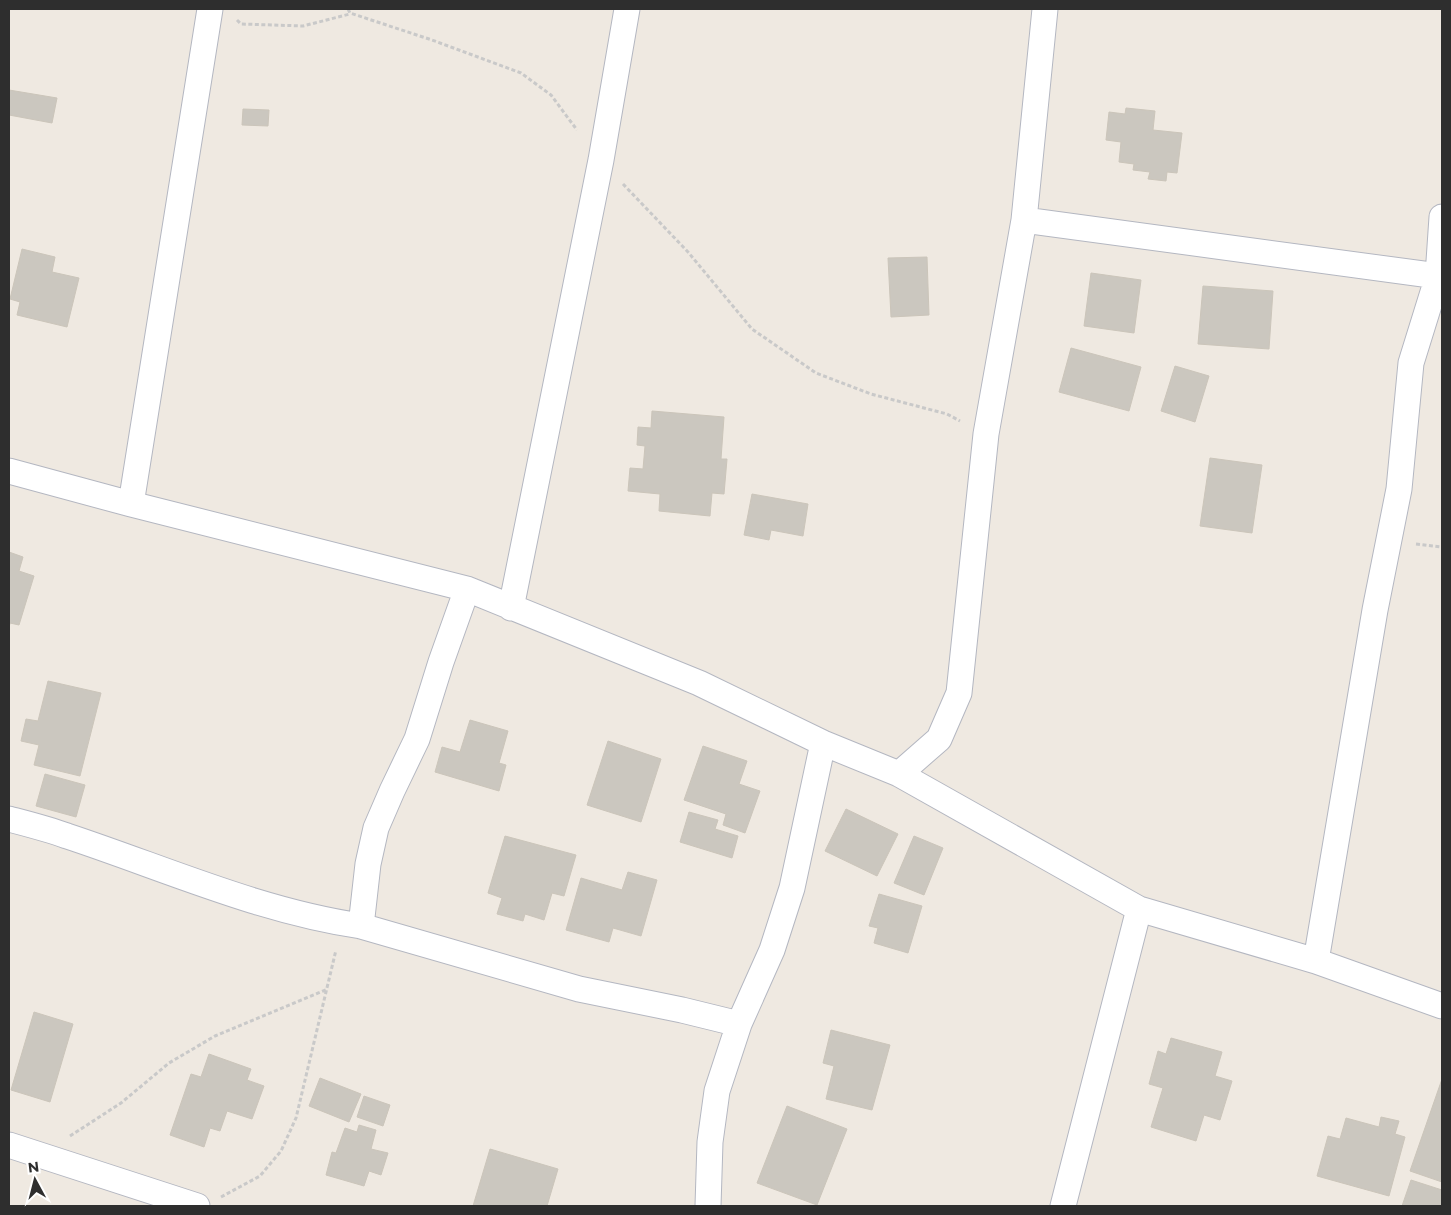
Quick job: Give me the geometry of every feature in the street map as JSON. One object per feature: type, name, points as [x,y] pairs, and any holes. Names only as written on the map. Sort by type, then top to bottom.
[{"type":"street","points":[[131,504],[210,9]]},
{"type":"street","points":[[511,608],[601,160],[627,9]]},
{"type":"street","points":[[900,774],[939,739],[959,693],[986,434],[1024,220],[1045,9]]},
{"type":"street","points":[[1316,961],[1375,610],[1399,489],[1411,363],[1438,276],[1442,217]]},
{"type":"street","points":[[1024,220],[1438,276]]},
{"type":"street","points":[[9,471],[131,504],[467,589],[699,683],[823,743],[900,774],[1139,909],[1316,961],[1442,1006]]},
{"type":"street","points":[[361,926],[368,864],[376,828],[417,739],[440,662],[467,589]]},
{"type":"street","points":[[708,1206],[710,1142],[717,1091],[739,1024],[772,950],[792,888],[823,743]]},
{"type":"street","points":[[9,819],[66,835],[235,896],[334,922],[361,926],[579,988],[739,1024]]},
{"type":"street","points":[[1063,1206],[1139,909]]},
{"type":"street","points":[[9,1145],[197,1206]]},
{"type":"path","points":[[348,9],[350,14]]},
{"type":"path","points":[[235,19],[242,24],[303,26],[350,14],[423,37],[521,73],[551,95],[601,160],[688,252],[752,329],[816,372],[871,394],[947,414],[986,434]]},
{"type":"path","points":[[220,1198],[260,1176],[281,1151],[296,1118],[336,952],[334,922]]},
{"type":"path","points":[[66,1139],[121,1103],[169,1063],[215,1036],[328,988]]},
{"type":"building","points":[[9,90],[57,98],[52,123],[9,115]]},
{"type":"building","points":[[1126,108],[1155,111],[1153,130],[1182,133],[1177,173],[1167,172],[1166,181],[1148,179],[1150,172],[1133,170],[1134,164],[1119,162],[1121,142],[1106,140],[1109,112],[1125,114]]},
{"type":"building","points":[[243,109],[269,110],[268,126],[242,125]]},
{"type":"building","points":[[22,249],[55,257],[52,272],[79,278],[67,327],[17,315],[20,302],[10,299]]},
{"type":"building","points":[[927,257],[929,315],[891,317],[888,258]]},
{"type":"building","points":[[1091,273],[1141,280],[1134,333],[1084,326]]},
{"type":"building","points":[[1203,286],[1273,291],[1269,349],[1198,344]]},
{"type":"building","points":[[1071,348],[1141,367],[1129,411],[1059,392]]},
{"type":"building","points":[[1175,366],[1209,376],[1195,422],[1161,411]]},
{"type":"building","points":[[652,411],[724,417],[721,459],[727,459],[724,494],[712,493],[710,516],[659,511],[660,494],[628,491],[630,468],[643,469],[645,446],[637,445],[638,427],[651,428]]},
{"type":"building","points":[[1210,458],[1262,465],[1252,533],[1200,526]]},
{"type":"building","points":[[752,494],[808,504],[803,536],[771,530],[769,540],[744,535]]},
{"type":"building","points":[[9,552],[23,557],[19,571],[34,576],[19,625],[10,623],[9,628]]},
{"type":"building","points":[[48,681],[101,693],[80,776],[34,765],[39,745],[21,741],[26,719],[38,721]]},
{"type":"building","points":[[470,720],[508,731],[499,763],[506,765],[499,791],[435,772],[442,747],[460,752]]},
{"type":"building","points":[[608,741],[661,759],[641,822],[587,805]]},
{"type":"building","points":[[703,746],[747,761],[739,784],[760,791],[745,833],[723,825],[726,814],[684,800]]},
{"type":"building","points":[[45,774],[85,785],[76,817],[36,806]]},
{"type":"building","points":[[846,809],[898,834],[877,876],[825,851]]},
{"type":"building","points":[[689,812],[718,820],[715,829],[738,836],[732,858],[680,842]]},
{"type":"building","points":[[505,836],[576,855],[564,896],[552,893],[544,920],[525,914],[523,921],[497,914],[502,898],[488,893]]},
{"type":"building","points":[[914,836],[943,848],[924,895],[894,883]]},
{"type":"building","points":[[628,872],[657,880],[641,936],[613,928],[609,942],[566,930],[581,878],[622,890]]},
{"type":"building","points":[[879,894],[922,906],[908,953],[874,943],[878,928],[869,926]]},
{"type":"building","points":[[34,1012],[73,1024],[50,1102],[11,1090]]},
{"type":"building","points":[[831,1030],[890,1045],[872,1110],[826,1099],[834,1066],[823,1063]]},
{"type":"building","points":[[1171,1038],[1222,1052],[1215,1076],[1232,1081],[1220,1120],[1204,1115],[1196,1141],[1151,1127],[1163,1088],[1149,1084],[1158,1051],[1166,1054]]},
{"type":"building","points":[[209,1054],[251,1069],[247,1080],[264,1086],[252,1119],[227,1111],[220,1131],[210,1128],[204,1147],[170,1135],[191,1074],[201,1077]]},
{"type":"building","points":[[320,1078],[361,1094],[349,1122],[309,1106]]},
{"type":"building","points":[[1442,1079],[1442,1182],[1410,1171]]},
{"type":"building","points":[[364,1096],[390,1105],[383,1126],[357,1117]]},
{"type":"building","points":[[787,1106],[847,1129],[817,1205],[757,1183]]},
{"type":"building","points":[[1381,1117],[1399,1121],[1395,1134],[1405,1137],[1389,1196],[1317,1176],[1328,1136],[1340,1139],[1346,1118],[1379,1127]]},
{"type":"building","points":[[359,1125],[376,1130],[371,1149],[388,1153],[381,1175],[369,1171],[364,1186],[326,1175],[332,1152],[336,1153],[345,1128],[357,1132]]},
{"type":"building","points":[[490,1149],[558,1169],[547,1206],[473,1206]]},
{"type":"building","points":[[1411,1180],[1442,1190],[1442,1206],[1402,1206]]}]
